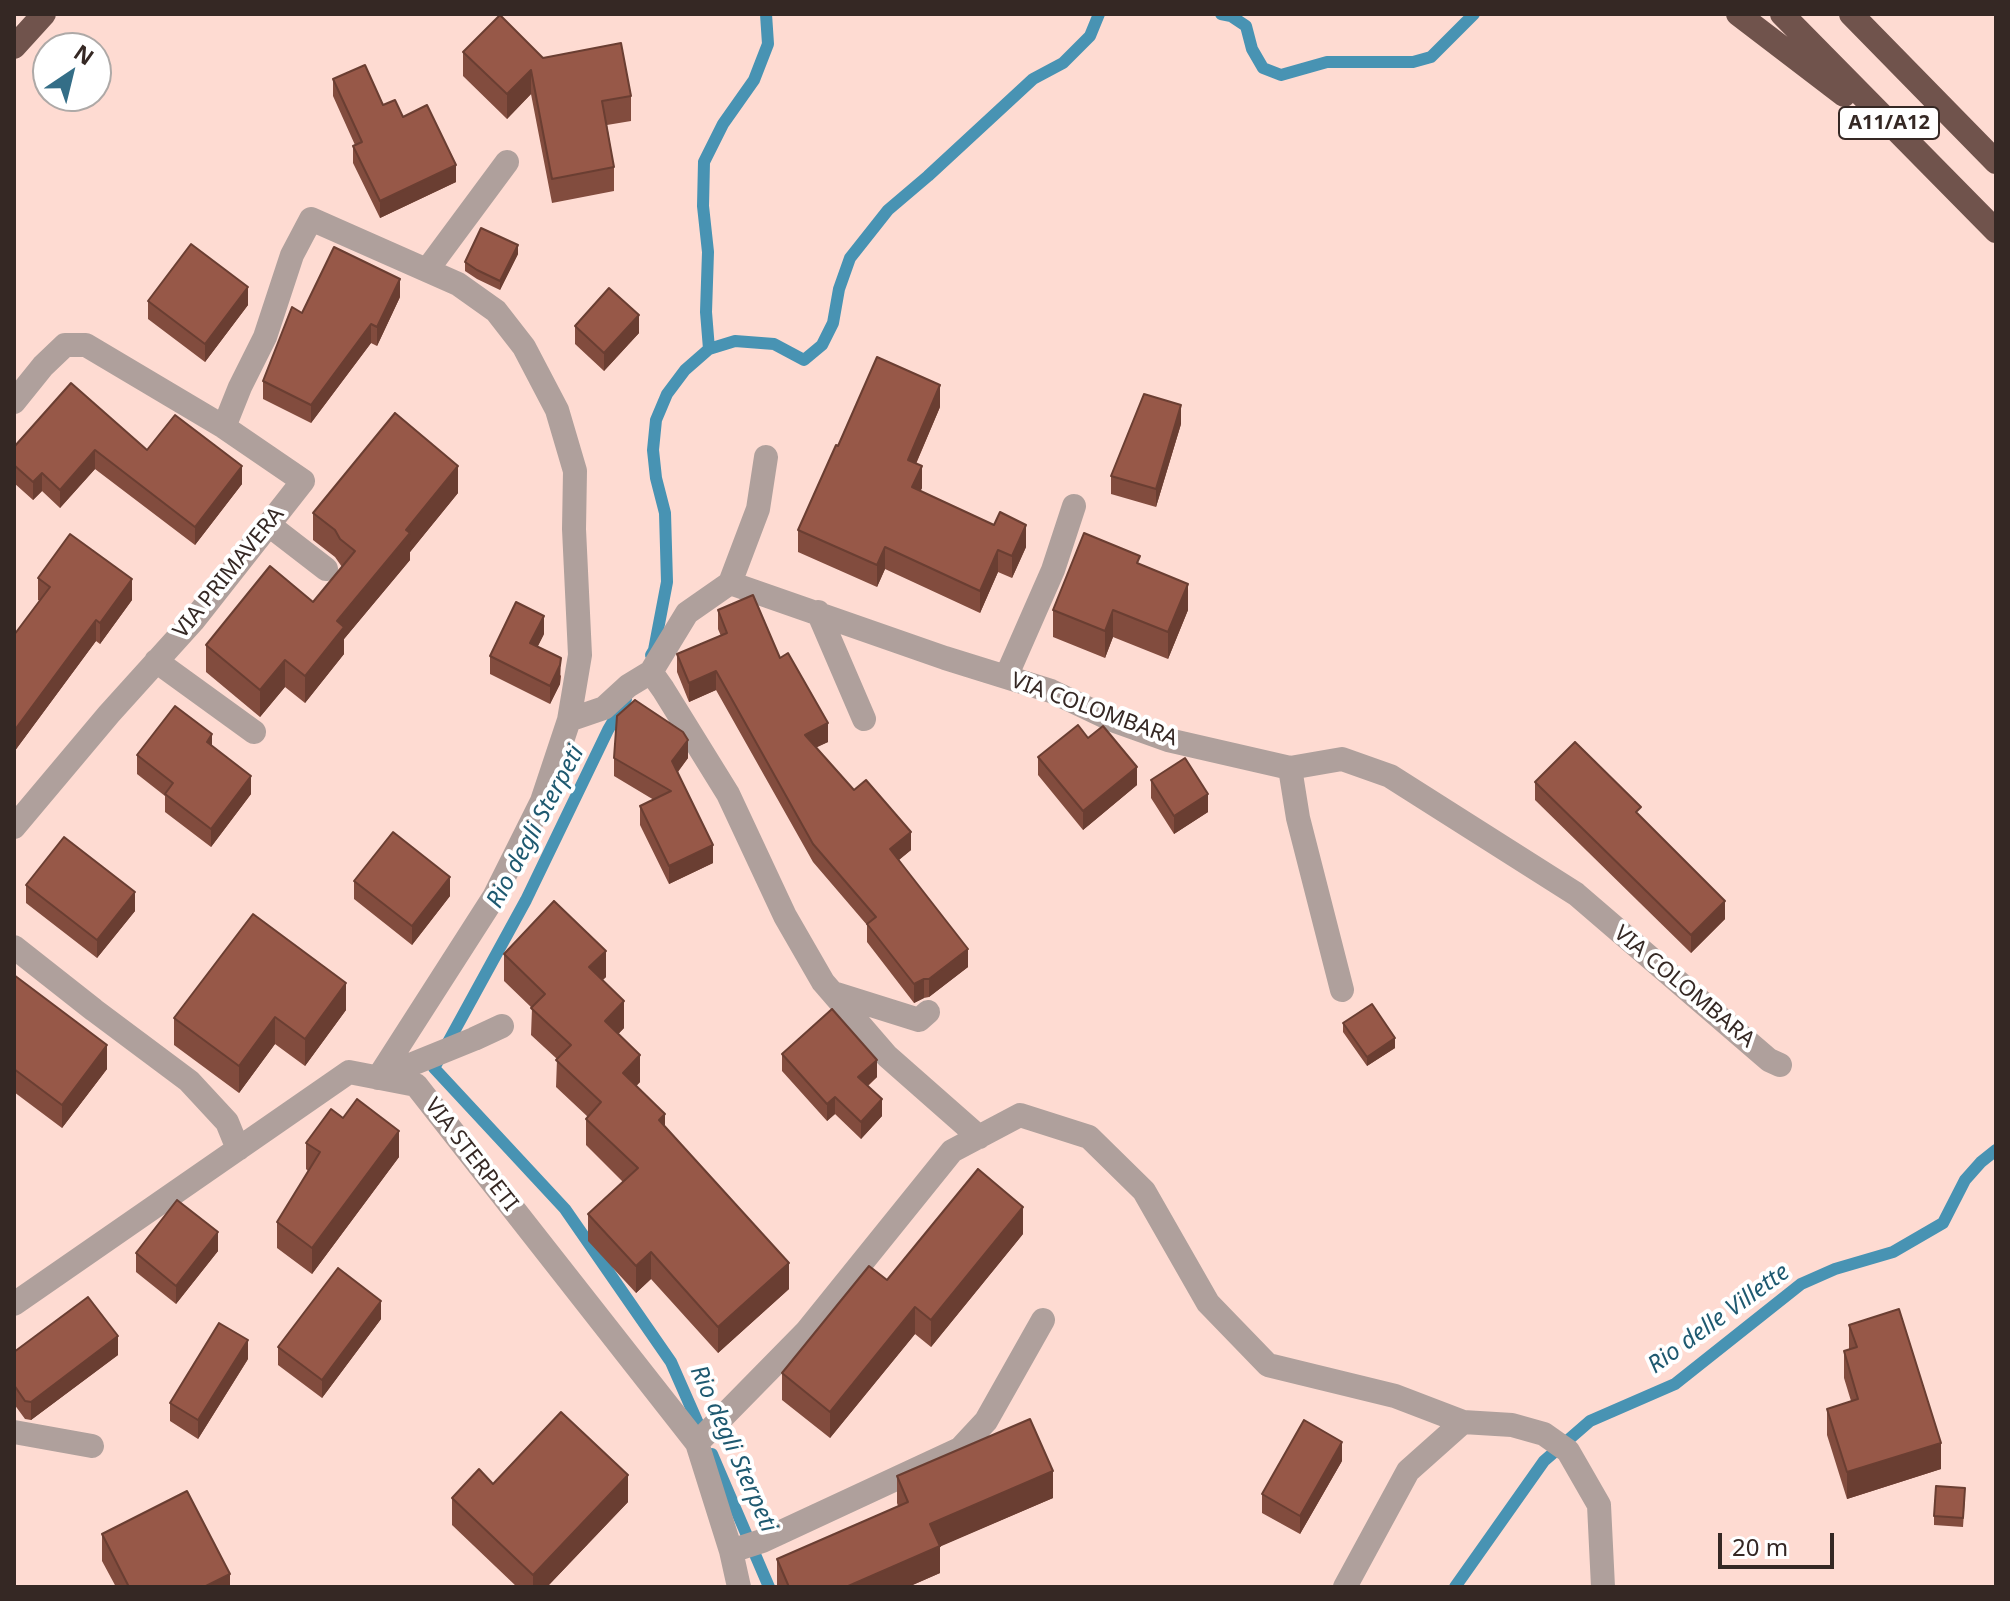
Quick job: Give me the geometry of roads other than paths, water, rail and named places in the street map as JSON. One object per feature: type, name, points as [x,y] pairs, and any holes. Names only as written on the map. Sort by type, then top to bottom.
[{"type":"highway","points":[[14,47],[44,14]]},
{"type":"highway","points":[[1738,14],[1914,148]]},
{"type":"highway","name":"A11/A12","points":[[1782,14],[1996,231]]},
{"type":"highway","name":"A11/A12","points":[[1851,14],[1996,162]]},
{"type":"highway","points":[[1865,14],[1944,110]]},
{"type":"street","points":[[427,270],[507,162]]},
{"type":"street","points":[[224,427],[265,337],[292,255],[311,219],[458,284],[496,311],[524,347],[557,410],[575,471],[574,529],[580,655],[569,720],[542,801],[494,897],[378,1078]]},
{"type":"street","name":"VIA PRIMAVERA","points":[[14,402],[65,345],[86,345],[224,427],[303,481],[193,621],[14,827]]},
{"type":"street","points":[[569,720],[604,708],[642,678],[687,613],[730,583],[758,509],[766,457]]},
{"type":"street","points":[[1006,677],[1053,570],[1074,506]]},
{"type":"street","points":[[269,525],[326,569]]},
{"type":"street","name":"VIA COLOMBARA","points":[[730,583],[945,658],[1051,691],[1112,720],[1168,740],[1290,768],[1342,759],[1390,776],[1576,894],[1769,1060],[1780,1065]]},
{"type":"street","points":[[818,612],[864,719]]},
{"type":"street","points":[[156,661],[254,732]]},
{"type":"street","points":[[642,678],[663,689],[728,794],[785,916],[823,982],[887,1056],[979,1137]]},
{"type":"street","points":[[1290,768],[1298,818],[1342,990]]},
{"type":"street","points":[[14,947],[189,1081],[227,1122],[238,1149]]},
{"type":"street","points":[[832,993],[919,1020],[928,1012]]},
{"type":"street","points":[[378,1078],[502,1026]]},
{"type":"street","name":"VIA STERPETI","points":[[14,1304],[349,1072],[416,1085],[698,1442],[732,1550],[739,1587]]},
{"type":"street","points":[[698,1442],[806,1332],[952,1151],[1020,1115],[1089,1137],[1144,1191],[1208,1303],[1268,1365],[1395,1396],[1463,1422],[1512,1425],[1544,1434],[1568,1451],[1599,1505],[1603,1587]]},
{"type":"street","points":[[732,1550],[762,1541],[960,1449],[986,1421],[1043,1320]]},
{"type":"street","points":[[1345,1587],[1408,1471],[1463,1422]]},
{"type":"street","points":[[14,1432],[92,1446]]},
{"type":"waterway","name":"Rio degli Sterpeti","points":[[709,349],[704,162],[723,124],[754,80],[768,44],[766,14]]},
{"type":"waterway","points":[[651,655],[667,582],[665,513],[653,450],[656,420],[667,394],[685,370],[709,349],[735,341],[774,344],[804,360],[822,345],[833,323],[839,289],[850,258],[888,210],[1033,79],[1063,63],[1090,36],[1099,14]]},
{"type":"waterway","points":[[1221,14],[1231,16],[1246,26],[1252,49],[1263,68],[1281,75],[1327,62],[1413,62],[1431,57],[1474,14]]},
{"type":"waterway","name":"Rio degli Sterpeti","points":[[626,699],[526,900],[434,1068],[565,1209],[671,1362],[704,1437]]},
{"type":"waterway","name":"Rio delle Villette","points":[[1455,1587],[1544,1461],[1590,1421],[1675,1384],[1801,1284],[1835,1269],[1893,1252],[1943,1223],[1965,1180],[1996,1150]]},
{"type":"waterway","name":"Rio degli Sterpeti","points":[[712,1454],[769,1587]]}]
